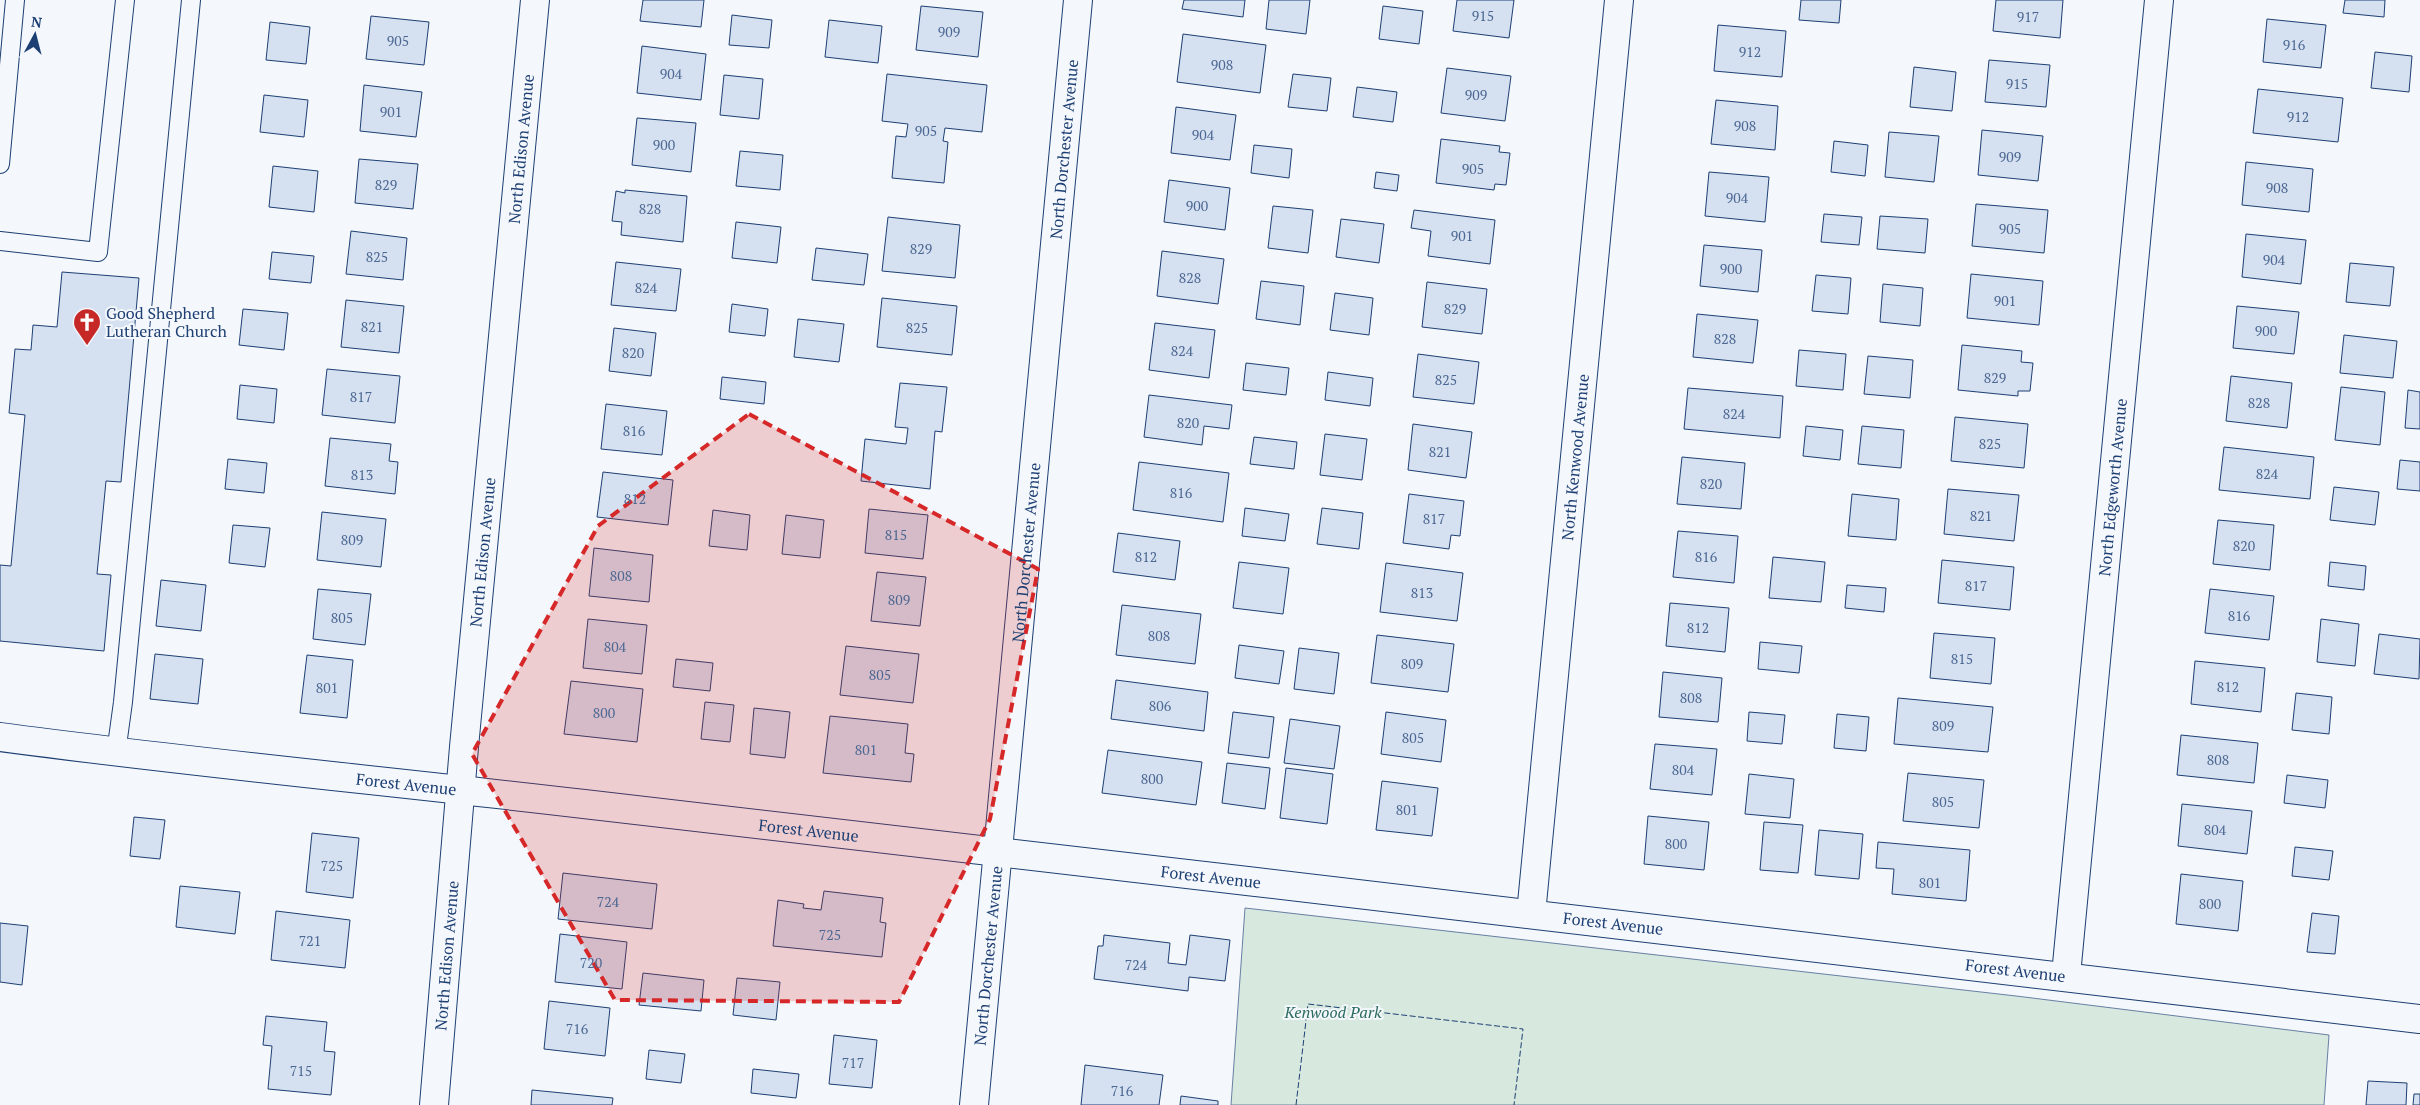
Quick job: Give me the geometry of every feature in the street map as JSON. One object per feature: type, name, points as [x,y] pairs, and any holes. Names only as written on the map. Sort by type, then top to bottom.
[{"type":"street","name":"North Edison Avenue","points":[[434,1105],[460,790],[535,0]]},
{"type":"street","name":"North Dorchester Avenue","points":[[974,1105],[1078,0]]},
{"type":"street","name":"North Kenwood Avenue","points":[[1531,914],[1619,0]]},
{"type":"street","name":"North Edgeworth Avenue","points":[[2066,975],[2159,0]]},
{"type":"street","name":"Forest Avenue","points":[[0,737],[116,752],[2066,975],[2420,1019]]},
{"type":"lane","points":[[0,164],[15,0]]},
{"type":"lane","points":[[0,241],[98,252],[125,0]]},
{"type":"lane","points":[[116,752],[123,702],[191,0]]},
{"type":"highlighted area","points":[[749,414],[1038,569],[990,819],[899,1002],[615,1000],[472,754],[598,526]]},
{"type":"green space","name":"Kenwood Park","points":[[1245,908],[2016,996],[2329,1035],[2324,1105],[1231,1105]]},
{"type":"building","points":[[643,0],[704,0],[701,27],[640,21]]},
{"type":"building","points":[[1184,0],[1245,0],[1243,17],[1182,9]]},
{"type":"building","points":[[1269,0],[1310,0],[1306,34],[1266,29]]},
{"type":"building","points":[[1457,0],[1514,0],[1509,38],[1453,31]]},
{"type":"building","points":[[1801,0],[1841,0],[1839,23],[1799,20]]},
{"type":"building","points":[[1996,0],[2063,0],[2060,38],[1993,31]]},
{"type":"building","points":[[2345,0],[2385,0],[2384,17],[2343,13]]},
{"type":"building","points":[[921,6],[983,12],[978,57],[916,50]]},
{"type":"building","points":[[1383,6],[1423,11],[1419,44],[1379,39]]},
{"type":"building","points":[[732,15],[772,20],[769,48],[729,45]]},
{"type":"building","points":[[371,16],[429,22],[424,65],[366,59]]},
{"type":"building","points":[[2267,19],[2326,25],[2321,68],[2263,62]]},
{"type":"building","points":[[829,20],[882,26],[878,63],[825,57]]},
{"type":"building","points":[[270,22],[310,27],[306,64],[266,60]]},
{"type":"building","points":[[1718,25],[1786,31],[1782,77],[1714,71]]},
{"type":"building","points":[[1183,34],[1266,45],[1260,93],[1177,82]]},
{"type":"building","points":[[642,46],[706,54],[701,100],[637,93]]},
{"type":"building","points":[[2375,52],[2412,56],[2409,92],[2371,88]]},
{"type":"building","points":[[1989,60],[2050,65],[2046,107],[1985,102]]},
{"type":"building","points":[[1914,67],[1956,72],[1952,111],[1910,107]]},
{"type":"building","points":[[1447,68],[1511,76],[1505,121],[1441,113]]},
{"type":"building","points":[[887,74],[987,85],[982,132],[945,128],[943,141],[948,142],[944,183],[892,178],[896,136],[906,137],[908,124],[882,121]]},
{"type":"building","points":[[1293,74],[1331,78],[1327,111],[1288,107]]},
{"type":"building","points":[[724,75],[763,79],[759,119],[720,115]]},
{"type":"building","points":[[364,85],[422,92],[416,137],[360,131]]},
{"type":"building","points":[[1357,87],[1397,92],[1393,122],[1353,117]]},
{"type":"building","points":[[2258,89],[2343,98],[2338,142],[2253,133]]},
{"type":"building","points":[[264,95],[308,100],[304,137],[260,132]]},
{"type":"building","points":[[1716,100],[1778,106],[1775,150],[1711,144]]},
{"type":"building","points":[[1176,107],[1236,115],[1230,160],[1171,153]]},
{"type":"building","points":[[637,118],[696,123],[691,172],[632,165]]},
{"type":"building","points":[[1982,130],[2043,136],[2038,181],[1978,175]]},
{"type":"building","points":[[1889,132],[1939,136],[1934,182],[1885,177]]},
{"type":"building","points":[[1441,139],[1500,146],[1499,152],[1510,153],[1506,185],[1495,184],[1494,190],[1436,183]]},
{"type":"building","points":[[1834,141],[1868,145],[1865,176],[1831,172]]},
{"type":"building","points":[[1254,145],[1292,149],[1289,178],[1251,173]]},
{"type":"building","points":[[740,151],[783,155],[780,190],[736,186]]},
{"type":"building","points":[[359,159],[418,164],[413,209],[355,203]]},
{"type":"building","points":[[2246,162],[2313,169],[2309,212],[2242,205]]},
{"type":"building","points":[[273,166],[318,171],[314,212],[269,207]]},
{"type":"building","points":[[1376,172],[1399,175],[1397,191],[1374,188]]},
{"type":"building","points":[[1709,172],[1769,177],[1765,222],[1705,216]]},
{"type":"building","points":[[1169,180],[1230,188],[1225,230],[1164,222]]},
{"type":"building","points":[[625,190],[687,196],[683,242],[621,235],[622,222],[612,221],[616,191],[625,193]]},
{"type":"building","points":[[1976,204],[2048,210],[2044,253],[1972,246]]},
{"type":"building","points":[[1273,206],[1313,210],[1308,253],[1268,248]]},
{"type":"building","points":[[1414,210],[1495,220],[1490,264],[1428,256],[1431,231],[1411,228]]},
{"type":"building","points":[[1824,214],[1862,217],[1859,245],[1821,242]]},
{"type":"building","points":[[1880,216],[1928,219],[1925,253],[1877,249]]},
{"type":"building","points":[[888,217],[960,225],[955,278],[882,271]]},
{"type":"building","points":[[1341,219],[1384,224],[1379,263],[1336,257]]},
{"type":"building","points":[[736,222],[781,227],[777,263],[732,258]]},
{"type":"building","points":[[351,231],[407,238],[403,280],[346,274]]},
{"type":"building","points":[[2246,234],[2306,240],[2301,284],[2242,277]]},
{"type":"building","points":[[1704,245],[1762,250],[1758,292],[1700,286]]},
{"type":"building","points":[[816,248],[868,254],[864,285],[812,280]]},
{"type":"building","points":[[1162,251],[1224,259],[1218,304],[1157,296]]},
{"type":"building","points":[[272,252],[314,256],[311,283],[269,279]]},
{"type":"building","points":[[616,262],[681,269],[676,311],[611,305]]},
{"type":"building","points":[[2350,263],[2394,267],[2390,306],[2346,302]]},
{"type":"building","points":[[62,272],[139,278],[121,482],[106,481],[97,574],[111,575],[104,651],[0,641],[0,565],[11,566],[25,415],[9,413],[15,349],[31,350],[33,325],[57,327]]},
{"type":"building","points":[[1971,274],[2043,281],[2039,325],[1967,318]]},
{"type":"building","points":[[1816,275],[1851,278],[1848,314],[1812,311]]},
{"type":"building","points":[[1261,281],[1304,286],[1300,325],[1256,319]]},
{"type":"building","points":[[1427,282],[1487,289],[1482,334],[1422,327]]},
{"type":"building","points":[[1883,284],[1923,288],[1920,326],[1880,322]]},
{"type":"building","points":[[1335,293],[1373,298],[1369,335],[1330,330]]},
{"type":"building","points":[[882,298],[957,306],[952,355],[877,347]]},
{"type":"building","points":[[346,300],[404,306],[399,353],[341,347]]},
{"type":"building","points":[[732,304],[768,309],[765,336],[729,332]]},
{"type":"building","points":[[2237,306],[2299,312],[2294,354],[2233,348]]},
{"type":"building","points":[[243,309],[288,313],[284,350],[239,345]]},
{"type":"building","points":[[1697,314],[1758,320],[1753,363],[1693,357]]},
{"type":"building","points":[[798,319],[844,324],[839,362],[794,357]]},
{"type":"building","points":[[1155,323],[1215,330],[1209,378],[1149,370]]},
{"type":"building","points":[[614,328],[656,333],[651,376],[609,371]]},
{"type":"building","points":[[2344,335],[2397,341],[2393,378],[2340,373]]},
{"type":"building","points":[[1962,345],[2022,351],[2021,362],[2033,363],[2030,391],[2018,391],[2018,396],[1958,390]]},
{"type":"building","points":[[1799,350],[1846,354],[1843,390],[1796,386]]},
{"type":"building","points":[[1418,354],[1479,362],[1474,404],[1413,397]]},
{"type":"building","points":[[1868,356],[1913,360],[1910,398],[1864,394]]},
{"type":"building","points":[[1246,363],[1289,368],[1286,395],[1243,390]]},
{"type":"building","points":[[327,369],[400,376],[395,423],[322,415]]},
{"type":"building","points":[[1328,372],[1373,378],[1370,406],[1325,400]]},
{"type":"building","points":[[2231,376],[2292,383],[2287,428],[2226,421]]},
{"type":"building","points":[[722,377],[766,382],[764,404],[720,399]]},
{"type":"building","points":[[900,383],[947,387],[942,432],[935,431],[930,489],[861,481],[865,439],[906,444],[908,428],[895,427]]},
{"type":"building","points":[[240,385],[277,389],[274,423],[237,419]]},
{"type":"building","points":[[2341,387],[2385,392],[2380,445],[2335,440]]},
{"type":"building","points":[[1688,388],[1783,396],[1780,438],[1684,429]]},
{"type":"building","points":[[2408,390],[2420,392],[2420,429],[2405,428]]},
{"type":"building","points":[[1149,395],[1232,405],[1229,429],[1204,426],[1202,445],[1144,437]]},
{"type":"building","points":[[606,404],[667,411],[662,455],[601,449]]},
{"type":"building","points":[[1955,417],[2028,424],[2024,468],[1951,461]]},
{"type":"building","points":[[1413,424],[1472,432],[1466,478],[1408,470]]},
{"type":"building","points":[[1806,426],[1843,430],[1840,460],[1803,456]]},
{"type":"building","points":[[1862,426],[1904,430],[1901,468],[1858,464]]},
{"type":"building","points":[[1325,434],[1367,439],[1362,480],[1320,475]]},
{"type":"building","points":[[1254,437],[1297,442],[1294,469],[1250,464]]},
{"type":"building","points":[[330,438],[391,444],[389,461],[398,462],[395,494],[325,486]]},
{"type":"building","points":[[2224,447],[2314,457],[2310,499],[2219,490]]},
{"type":"building","points":[[1682,457],[1745,463],[1741,509],[1677,504]]},
{"type":"building","points":[[228,459],[267,463],[264,493],[225,489]]},
{"type":"building","points":[[2400,460],[2420,462],[2420,491],[2397,489]]},
{"type":"building","points":[[1139,462],[1229,473],[1223,522],[1133,510]]},
{"type":"building","points":[[603,472],[673,480],[668,525],[597,517]]},
{"type":"building","points":[[2334,487],[2379,492],[2375,525],[2330,520]]},
{"type":"building","points":[[1948,489],[2019,495],[2014,541],[1944,534]]},
{"type":"building","points":[[1409,494],[1464,501],[1460,536],[1451,535],[1449,549],[1403,543]]},
{"type":"building","points":[[1852,494],[1899,499],[1896,540],[1848,536]]},
{"type":"building","points":[[1245,508],[1289,514],[1285,541],[1242,536]]},
{"type":"building","points":[[1322,508],[1363,513],[1359,549],[1317,544]]},
{"type":"building","points":[[869,509],[928,515],[923,559],[865,553]]},
{"type":"building","points":[[713,510],[750,515],[747,550],[709,546]]},
{"type":"building","points":[[322,512],[386,519],[381,567],[317,560]]},
{"type":"building","points":[[786,515],[824,520],[820,558],[782,554]]},
{"type":"building","points":[[2218,520],[2274,525],[2270,570],[2213,564]]},
{"type":"building","points":[[233,525],[270,528],[265,567],[229,563]]},
{"type":"building","points":[[1678,531],[1738,536],[1734,583],[1673,577]]},
{"type":"building","points":[[1118,533],[1180,541],[1175,580],[1113,572]]},
{"type":"building","points":[[594,548],[653,555],[649,602],[589,596]]},
{"type":"building","points":[[1773,557],[1825,562],[1821,602],[1769,598]]},
{"type":"building","points":[[1942,560],[2014,567],[2010,610],[1938,603]]},
{"type":"building","points":[[1239,562],[1289,568],[1283,614],[1233,608]]},
{"type":"building","points":[[2330,562],[2366,566],[2364,590],[2328,586]]},
{"type":"building","points":[[1386,563],[1463,573],[1457,621],[1380,612]]},
{"type":"building","points":[[877,572],[926,577],[920,626],[871,621]]},
{"type":"building","points":[[161,580],[206,585],[201,631],[156,626]]},
{"type":"building","points":[[1847,585],[1886,588],[1884,612],[1845,608]]},
{"type":"building","points":[[318,589],[371,594],[365,645],[313,639]]},
{"type":"building","points":[[2210,589],[2274,596],[2269,640],[2205,633]]},
{"type":"building","points":[[1670,603],[1729,608],[1725,652],[1666,646]]},
{"type":"building","points":[[1122,605],[1201,614],[1195,664],[1116,655]]},
{"type":"building","points":[[588,619],[647,625],[642,674],[583,668]]},
{"type":"building","points":[[2321,619],[2359,624],[2355,666],[2317,662]]},
{"type":"building","points":[[1934,633],[1995,638],[1991,684],[1930,678]]},
{"type":"building","points":[[2379,634],[2420,639],[2419,679],[2374,674]]},
{"type":"building","points":[[1377,635],[1454,644],[1448,692],[1371,683]]},
{"type":"building","points":[[1760,642],[1802,646],[1799,673],[1758,669]]},
{"type":"building","points":[[1239,645],[1284,651],[1279,684],[1235,678]]},
{"type":"building","points":[[846,646],[919,654],[913,703],[840,695]]},
{"type":"building","points":[[1299,648],[1339,653],[1334,694],[1294,689]]},
{"type":"building","points":[[155,654],[203,659],[198,704],[150,699]]},
{"type":"building","points":[[307,655],[353,660],[347,718],[300,713]]},
{"type":"building","points":[[676,659],[713,663],[710,691],[673,687]]},
{"type":"building","points":[[2195,661],[2265,668],[2261,712],[2191,704]]},
{"type":"building","points":[[1663,672],[1722,678],[1718,722],[1659,717]]},
{"type":"building","points":[[1116,680],[1208,692],[1204,731],[1111,719]]},
{"type":"building","points":[[571,681],[643,689],[637,742],[564,734]]},
{"type":"building","points":[[2296,693],[2332,697],[2329,734],[2292,730]]},
{"type":"building","points":[[1898,698],[1993,707],[1988,752],[1894,744]]},
{"type":"building","points":[[705,702],[734,705],[730,742],[701,739]]},
{"type":"building","points":[[754,708],[790,712],[785,758],[750,754]]},
{"type":"building","points":[[1233,712],[1274,717],[1269,758],[1228,753]]},
{"type":"building","points":[[1386,712],[1446,720],[1441,762],[1381,754]]},
{"type":"building","points":[[1749,712],[1785,715],[1782,744],[1747,741]]},
{"type":"building","points":[[1837,714],[1869,717],[1866,751],[1834,748]]},
{"type":"building","points":[[830,716],[908,724],[905,753],[914,754],[911,782],[823,773]]},
{"type":"building","points":[[1290,719],[1340,726],[1334,769],[1284,763]]},
{"type":"building","points":[[2181,735],[2258,743],[2254,783],[2177,775]]},
{"type":"building","points":[[1655,744],[1717,749],[1712,795],[1650,789]]},
{"type":"building","points":[[1108,750],[1202,762],[1196,805],[1102,793]]},
{"type":"building","points":[[1227,763],[1270,768],[1265,809],[1222,803]]},
{"type":"building","points":[[1286,768],[1333,774],[1327,824],[1280,818]]},
{"type":"building","points":[[1908,773],[1984,780],[1979,828],[1903,821]]},
{"type":"building","points":[[1749,774],[1794,779],[1790,818],[1745,814]]},
{"type":"building","points":[[2287,775],[2328,780],[2325,808],[2284,803]]},
{"type":"building","points":[[1382,781],[1438,788],[1432,836],[1376,830]]},
{"type":"building","points":[[2182,804],[2252,811],[2247,854],[2178,846]]},
{"type":"building","points":[[1648,816],[1709,822],[1704,870],[1644,864]]},
{"type":"building","points":[[134,817],[165,820],[160,859],[130,856]]},
{"type":"building","points":[[1764,822],[1803,825],[1798,873],[1760,870]]},
{"type":"building","points":[[1819,830],[1863,834],[1859,879],[1815,875]]},
{"type":"building","points":[[312,833],[359,838],[353,898],[306,892]]},
{"type":"building","points":[[1878,842],[1970,850],[1966,901],[1892,894],[1894,869],[1876,868]]},
{"type":"building","points":[[2295,847],[2333,851],[2329,880],[2292,876]]},
{"type":"building","points":[[563,873],[657,884],[652,929],[558,919]]},
{"type":"building","points":[[2181,874],[2243,881],[2238,931],[2176,924]]},
{"type":"building","points":[[180,886],[240,892],[235,934],[176,927]]},
{"type":"building","points":[[824,891],[883,898],[880,922],[886,923],[882,957],[773,946],[778,900],[804,904],[803,908],[821,910]]},
{"type":"building","points":[[276,911],[350,920],[345,968],[271,960]]},
{"type":"building","points":[[2312,913],[2339,916],[2335,954],[2307,952]]},
{"type":"building","points":[[0,923],[28,926],[22,985],[0,982]]},
{"type":"building","points":[[560,934],[627,942],[622,989],[555,982]]},
{"type":"building","points":[[1104,935],[1170,943],[1168,963],[1186,965],[1190,935],[1230,940],[1225,981],[1189,977],[1188,991],[1094,979],[1098,946],[1103,946]]},
{"type":"building","points":[[643,973],[704,980],[701,1011],[639,1005]]},
{"type":"building","points":[[737,978],[780,982],[776,1020],[733,1015]]},
{"type":"building","points":[[549,1001],[610,1008],[605,1056],[544,1049]]},
{"type":"building","points":[[266,1016],[327,1022],[324,1051],[335,1052],[331,1095],[268,1089],[272,1046],[263,1045]]},
{"type":"building","points":[[834,1035],[877,1040],[872,1088],[829,1084]]},
{"type":"building","points":[[649,1050],[685,1054],[681,1083],[646,1079]]},
{"type":"building","points":[[1085,1065],[1163,1075],[1159,1105],[1081,1105]]},
{"type":"building","points":[[753,1069],[799,1074],[796,1098],[751,1093]]},
{"type":"building","points":[[2368,1081],[2407,1083],[2406,1105],[2366,1105]]},
{"type":"building","points":[[532,1090],[613,1098],[612,1105],[531,1105]]},
{"type":"building","points":[[2414,1094],[2420,1094],[2420,1105],[2413,1105]]},
{"type":"building","points":[[1181,1096],[1218,1101],[1218,1105],[1180,1105]]},
{"type":"fence","points":[[1296,1105],[1308,1004],[1523,1029],[1514,1105]]},
{"type":"place","name":"Good Shepherd Lutheran Church","points":[[87,346]]}]
